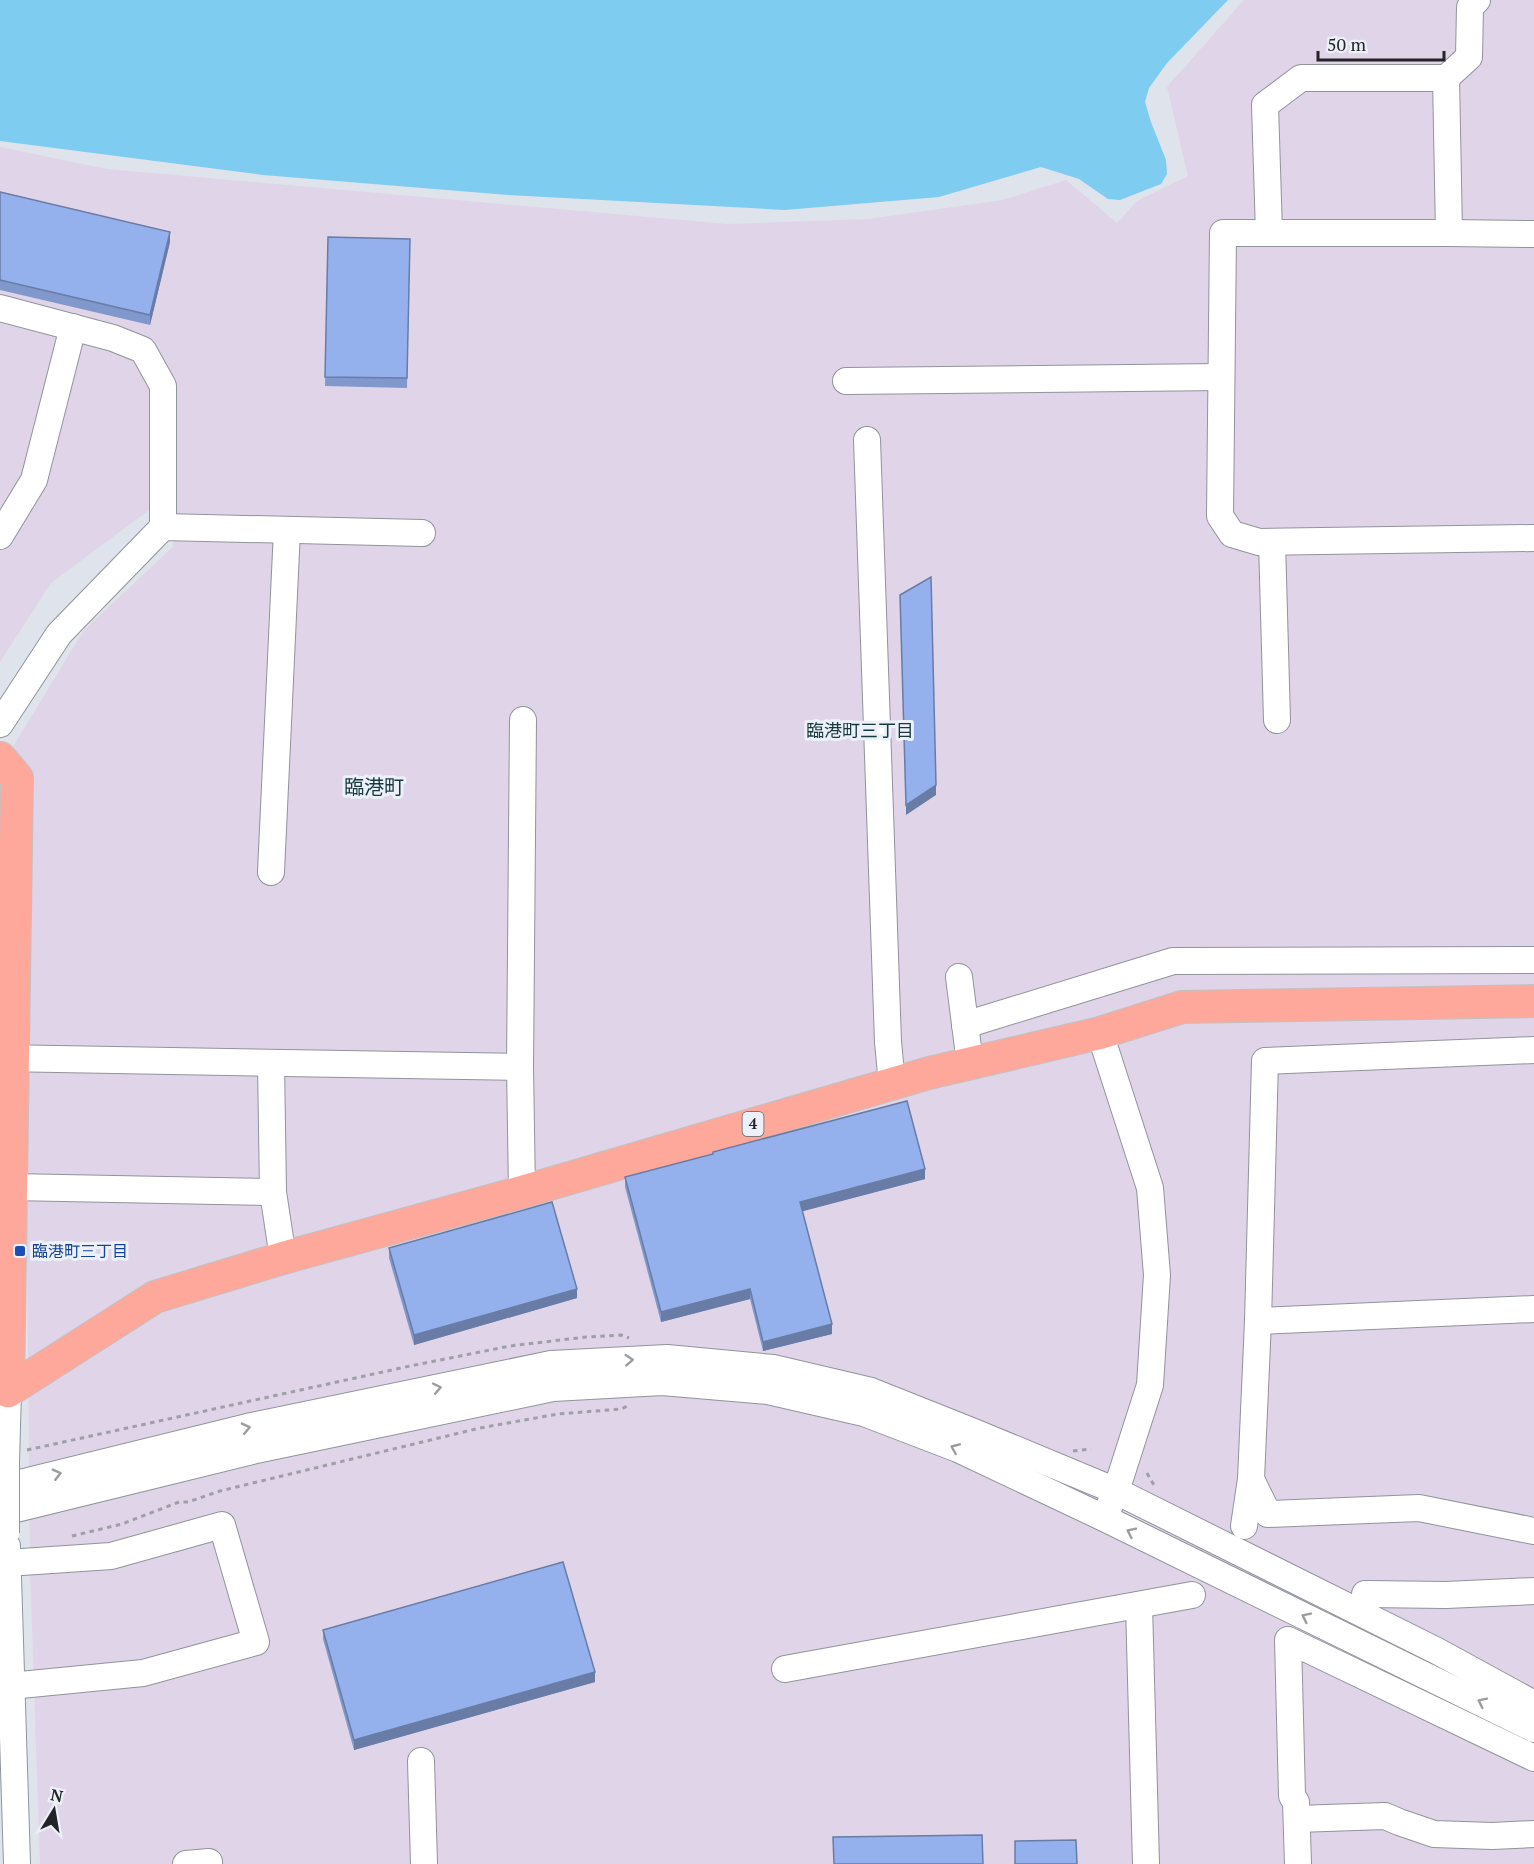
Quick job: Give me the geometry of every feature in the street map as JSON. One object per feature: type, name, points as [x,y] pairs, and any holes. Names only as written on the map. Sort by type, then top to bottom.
[{"type":"main road","points":[[0,758],[17,778],[7,1058],[11,1187],[8,1391]]},
{"type":"main road","name":"4","points":[[8,1391],[155,1297],[283,1258],[522,1192],[892,1084],[970,1063],[1100,1033],[1182,1007],[1534,1001]]},
{"type":"street","points":[[1269,233],[1265,105],[1300,78],[1446,78],[1469,57],[1470,7],[1477,0]]},
{"type":"street","points":[[1446,78],[1449,233]]},
{"type":"street","points":[[1534,234],[1223,233],[1220,516],[1232,534],[1259,542],[1534,538]]},
{"type":"street","points":[[0,308],[113,338],[142,350],[163,386],[163,527],[58,634],[0,724]]},
{"type":"street","points":[[0,536],[34,480],[73,327]]},
{"type":"street","points":[[846,381],[1221,377]]},
{"type":"street","points":[[867,440],[888,1042],[892,1084]]},
{"type":"street","points":[[163,527],[422,533]]},
{"type":"street","points":[[271,872],[287,530]]},
{"type":"street","points":[[1272,542],[1277,720]]},
{"type":"street","points":[[522,1192],[520,1066],[523,720]]},
{"type":"street","points":[[965,1025],[1173,961],[1534,960]]},
{"type":"street","points":[[959,977],[970,1063]]},
{"type":"street","points":[[1100,1033],[1150,1188],[1157,1275],[1150,1385],[1116,1491],[1104,1518]]},
{"type":"street","points":[[1244,1526],[1251,1479],[1265,1061],[1534,1050]]},
{"type":"street","points":[[7,1058],[520,1066]]},
{"type":"street","points":[[271,1063],[273,1192],[283,1258]]},
{"type":"street","points":[[11,1187],[273,1192]]},
{"type":"street","points":[[1258,1321],[1534,1309]]},
{"type":"street","points":[[0,1488],[248,1427],[551,1364],[667,1358],[773,1368],[871,1391],[1116,1491],[1437,1651],[1534,1704]]},
{"type":"street","points":[[3,1523],[256,1450],[553,1388],[662,1382],[768,1391],[864,1413],[958,1449],[1534,1729]]},
{"type":"street","points":[[8,1391],[3,1523],[10,1686],[11,1851]]},
{"type":"street","points":[[1251,1479],[1268,1514],[1419,1508],[1534,1531]]},
{"type":"street","points":[[5,1568],[111,1556],[222,1525],[256,1642],[143,1673],[10,1686]]},
{"type":"street","points":[[1365,1594],[1446,1595],[1534,1591]]},
{"type":"street","points":[[785,1669],[1192,1595]]},
{"type":"street","points":[[1139,1605],[1146,1864]]},
{"type":"street","points":[[1298,1864],[1296,1802],[1292,1796],[1288,1640],[1534,1758]]},
{"type":"street","points":[[422,1761],[424,1864]]},
{"type":"street","points":[[1297,1819],[1385,1816],[1434,1834],[1492,1836],[1534,1834]]},
{"type":"street","points":[[186,1864],[209,1862],[209,1864]]},
{"type":"path","points":[[67,1538],[122,1524],[179,1502],[188,1502],[220,1491],[391,1448],[480,1428],[558,1414],[621,1409],[638,1401]]},
{"type":"shaded area","points":[[1244,0],[1534,0],[1534,1864],[40,1864],[30,1566],[26,1145],[0,1144],[0,768],[84,630],[173,547],[176,490],[51,583],[0,662],[0,147],[107,169],[727,224],[868,219],[1003,200],[1066,180],[1117,223],[1137,201],[1188,176],[1167,87]]},
{"type":"water","points":[[0,0],[1228,0],[1167,63],[1149,88],[1145,102],[1166,160],[1167,174],[1161,184],[1120,200],[1108,199],[1079,179],[1041,167],[939,197],[785,210],[508,195],[263,175],[0,141]]},
{"type":"building","points":[[0,192],[170,232],[150,315],[0,280]]},
{"type":"building","points":[[328,237],[410,239],[407,378],[325,377]]},
{"type":"building","points":[[931,577],[936,785],[906,805],[900,595]]},
{"type":"building","points":[[907,1101],[925,1169],[800,1202],[832,1324],[763,1342],[750,1289],[661,1312],[625,1177]]},
{"type":"building","points":[[552,1202],[577,1289],[414,1335],[389,1248]]},
{"type":"building","points":[[563,1562],[595,1672],[354,1740],[323,1630]]},
{"type":"building","points":[[982,1835],[983,1864],[834,1864],[833,1837]]},
{"type":"building","points":[[1076,1840],[1077,1864],[1015,1864],[1015,1841]]},
{"type":"place","name":"臨港町三丁目","points":[[20,1251]]},
{"type":"district","name":"臨港町三丁目","points":[[860,731]]},
{"type":"district","name":"臨港町","points":[[374,787]]}]
